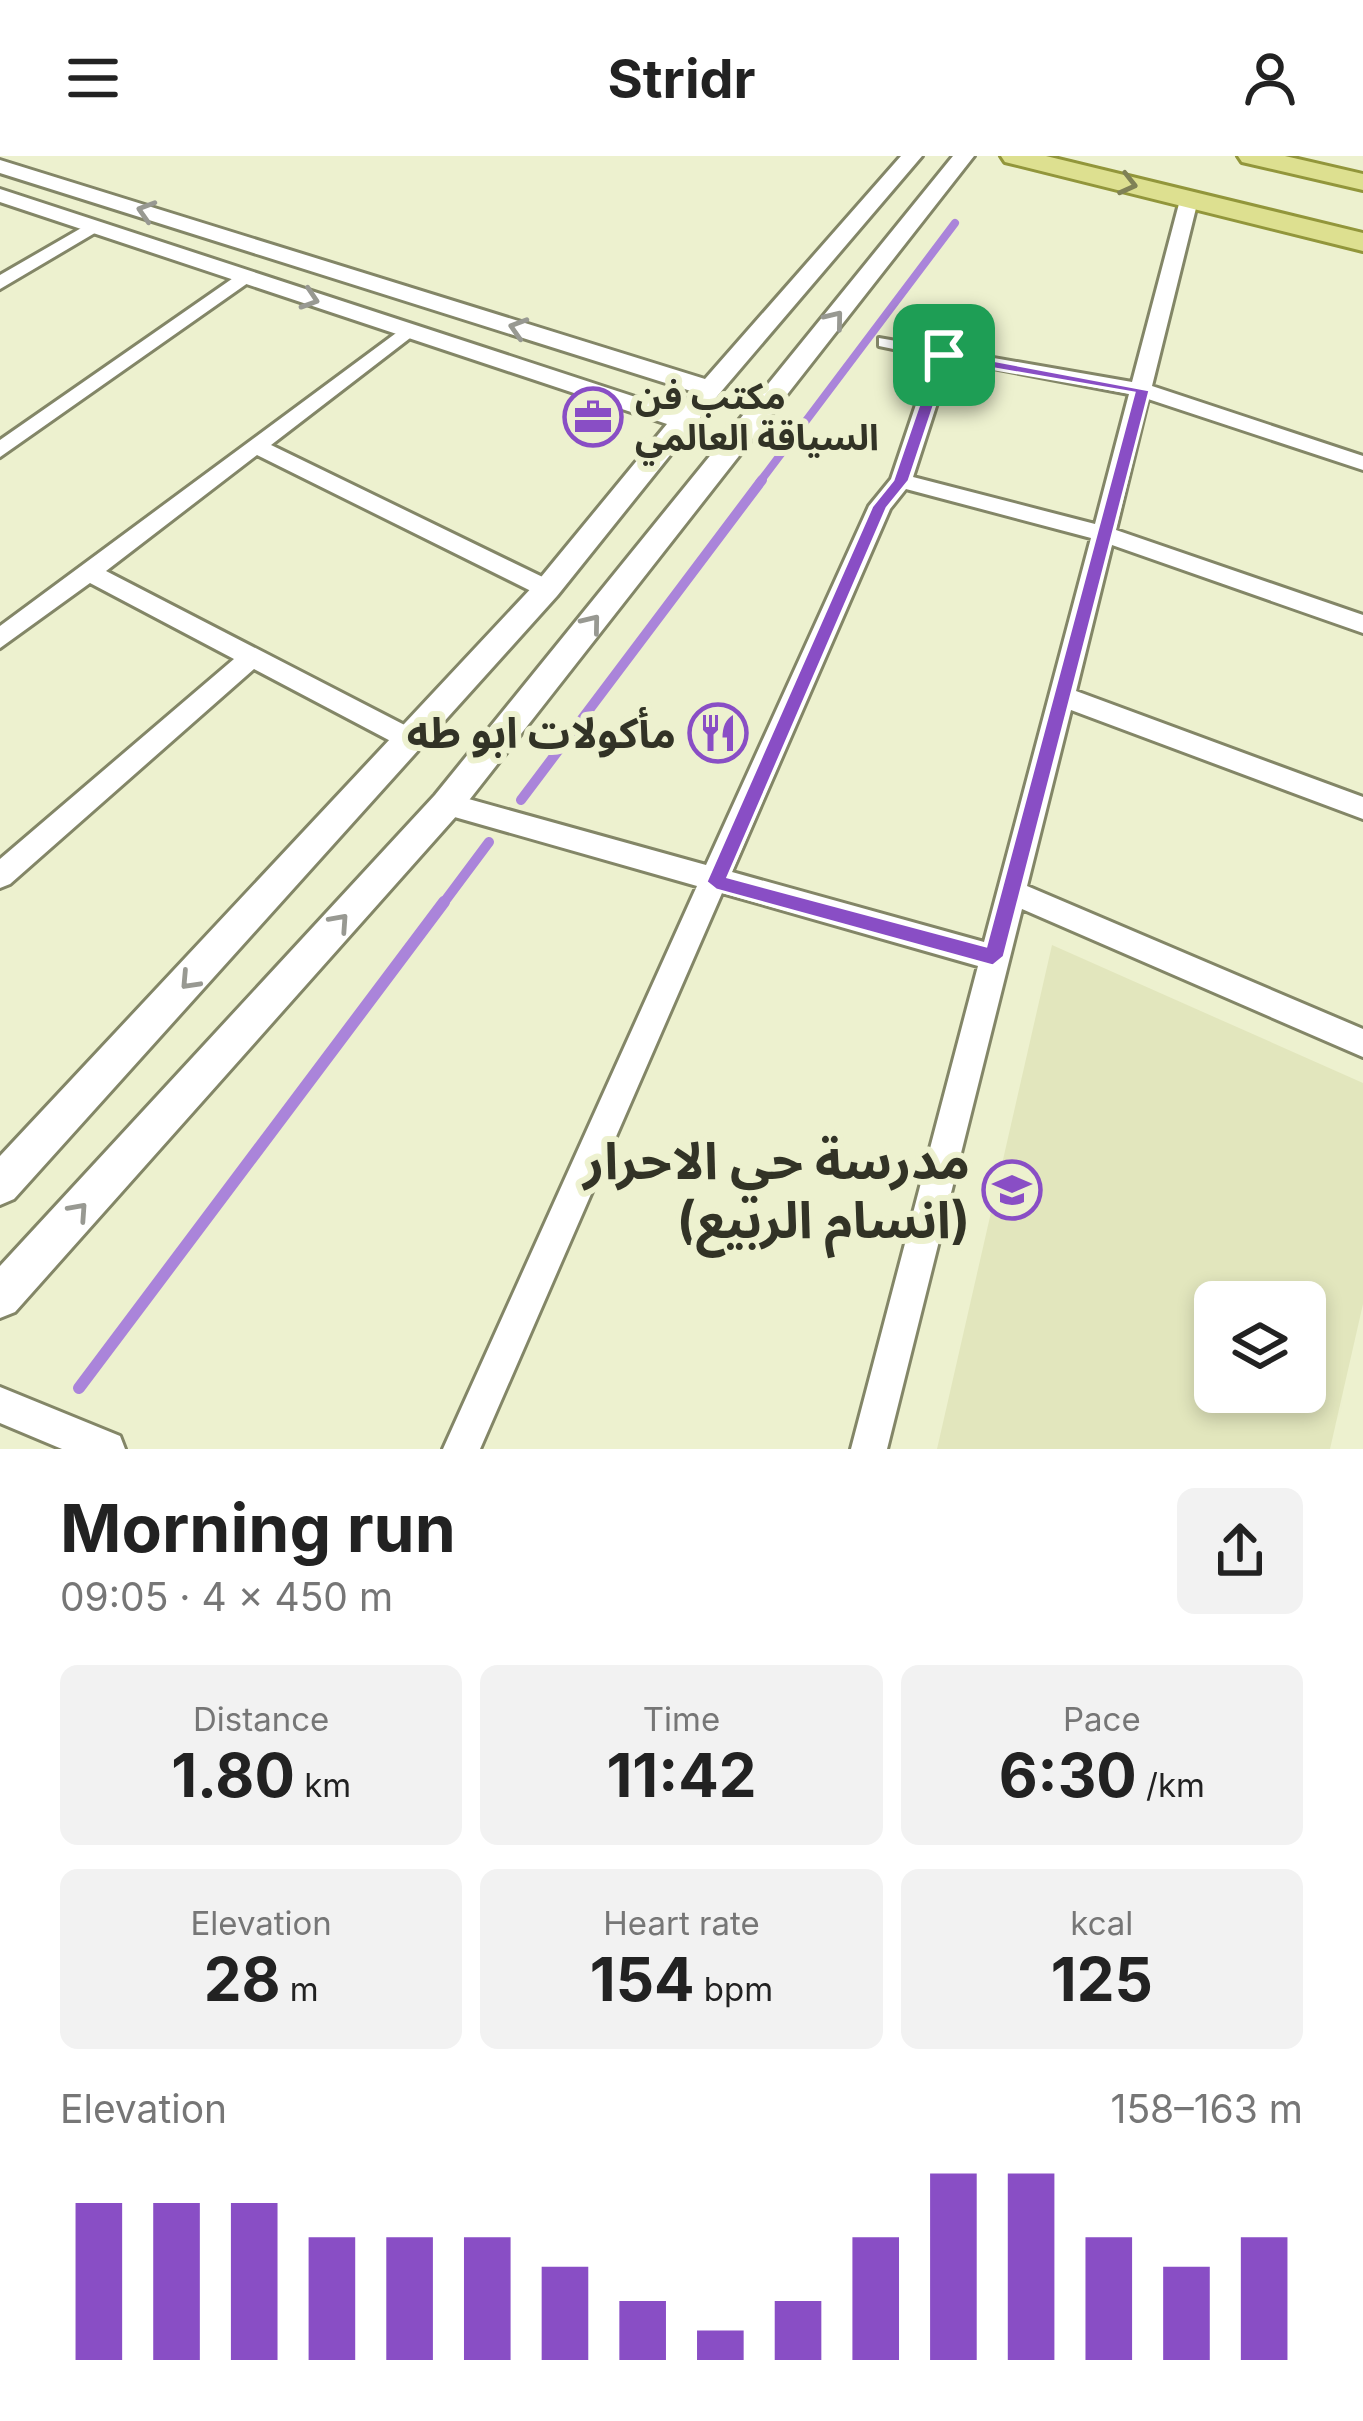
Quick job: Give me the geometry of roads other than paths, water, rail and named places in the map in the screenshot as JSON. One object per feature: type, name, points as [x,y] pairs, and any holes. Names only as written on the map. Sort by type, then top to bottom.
[{"type":"main road","points":[[1014,156],[1363,242]]},
{"type":"main road","points":[[1251,156],[1363,182]]},
{"type":"street","points":[[0,1185],[548,589],[683,421],[912,156]]},
{"type":"street","points":[[0,1297],[447,804],[964,156]]},
{"type":"street","points":[[0,166],[710,389]]},
{"type":"street","points":[[0,195],[683,421]]},
{"type":"street","points":[[869,1449],[1189,200]]},
{"type":"street","points":[[865,214],[910,226]]},
{"type":"street","points":[[0,284],[96,227]]},
{"type":"street","points":[[6,439],[245,278]]},
{"type":"street","points":[[0,639],[407,331]]},
{"type":"street","points":[[886,341],[1142,390],[1363,463]]},
{"type":"street","points":[[551,378],[580,347]]},
{"type":"street","points":[[461,1449],[880,506],[901,481],[944,355]]},
{"type":"street","points":[[256,446],[548,589]]},
{"type":"street","points":[[901,481],[1104,534],[1363,624]]},
{"type":"street","points":[[89,572],[411,740]]},
{"type":"street","points":[[0,876],[252,657]]},
{"type":"street","points":[[1062,696],[1363,808]]},
{"type":"street","points":[[447,804],[993,957]]},
{"type":"street","points":[[1012,892],[1363,1043]]},
{"type":"street","points":[[0,1405],[91,1446]]},
{"type":"waterway","points":[[759,483],[955,223]]},
{"type":"waterway","points":[[521,800],[762,480]]},
{"type":"waterway","points":[[442,905],[489,842]]},
{"type":"waterway","points":[[79,1388],[444,902]]},
{"type":"place","name":"مكتب فن السياقة العالمي","points":[[593,417]]},
{"type":"place","name":"مأكولات ابو طه","points":[[718,733]]},
{"type":"place","name":"مدرسة حي الاحرار (انسام الربيع)","points":[[1012,1190]]}]
